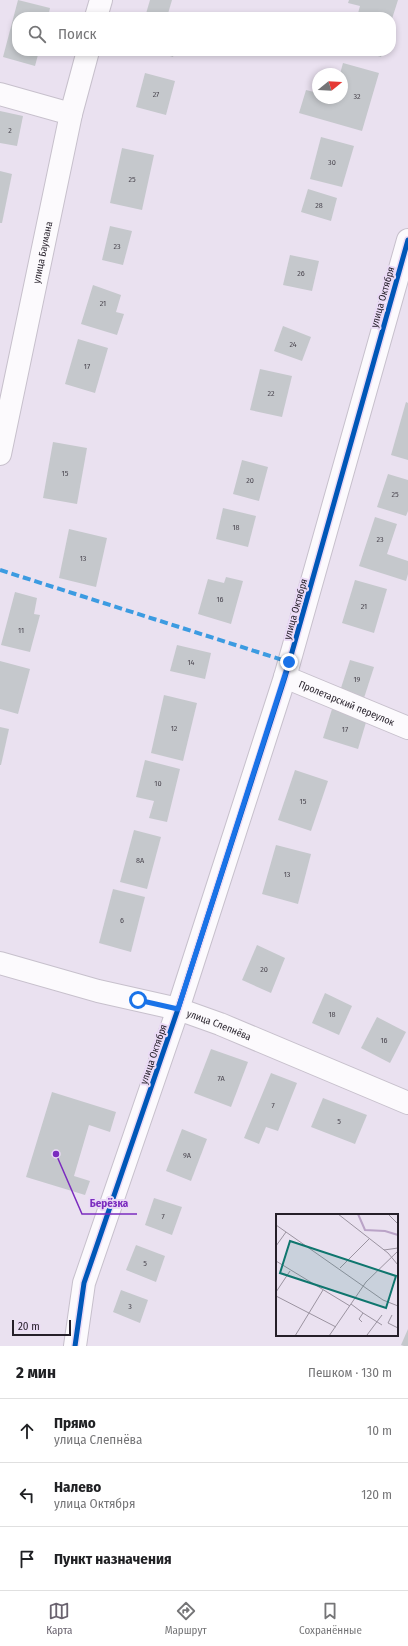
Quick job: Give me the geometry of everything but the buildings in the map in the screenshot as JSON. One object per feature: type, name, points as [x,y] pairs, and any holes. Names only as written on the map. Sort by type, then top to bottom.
[{"type":"street","points":[[97,12],[101,0]]},
{"type":"street","name":"улица Баумана","points":[[0,454],[71,114],[87,56]]},
{"type":"street","points":[[0,94],[71,114]]},
{"type":"street","name":"улица Октября","points":[[75,1346],[84,1283],[178,1009],[285,677],[408,240]]},
{"type":"street","name":"Пролетарский переулок","points":[[285,677],[408,728]]},
{"type":"street","name":"улица Слепнёва","points":[[0,963],[98,991],[178,1009],[220,1024],[408,1103]]},
{"type":"marked path","points":[[0,570],[289,662]]},
{"type":"cycle path","points":[[75,1346],[84,1283],[178,1009],[285,677],[408,240]]},
{"type":"place","name":"Берёзка","points":[[56,1154]]},
{"type":"route","points":[[138,1000],[178,1009],[289,662]]}]
